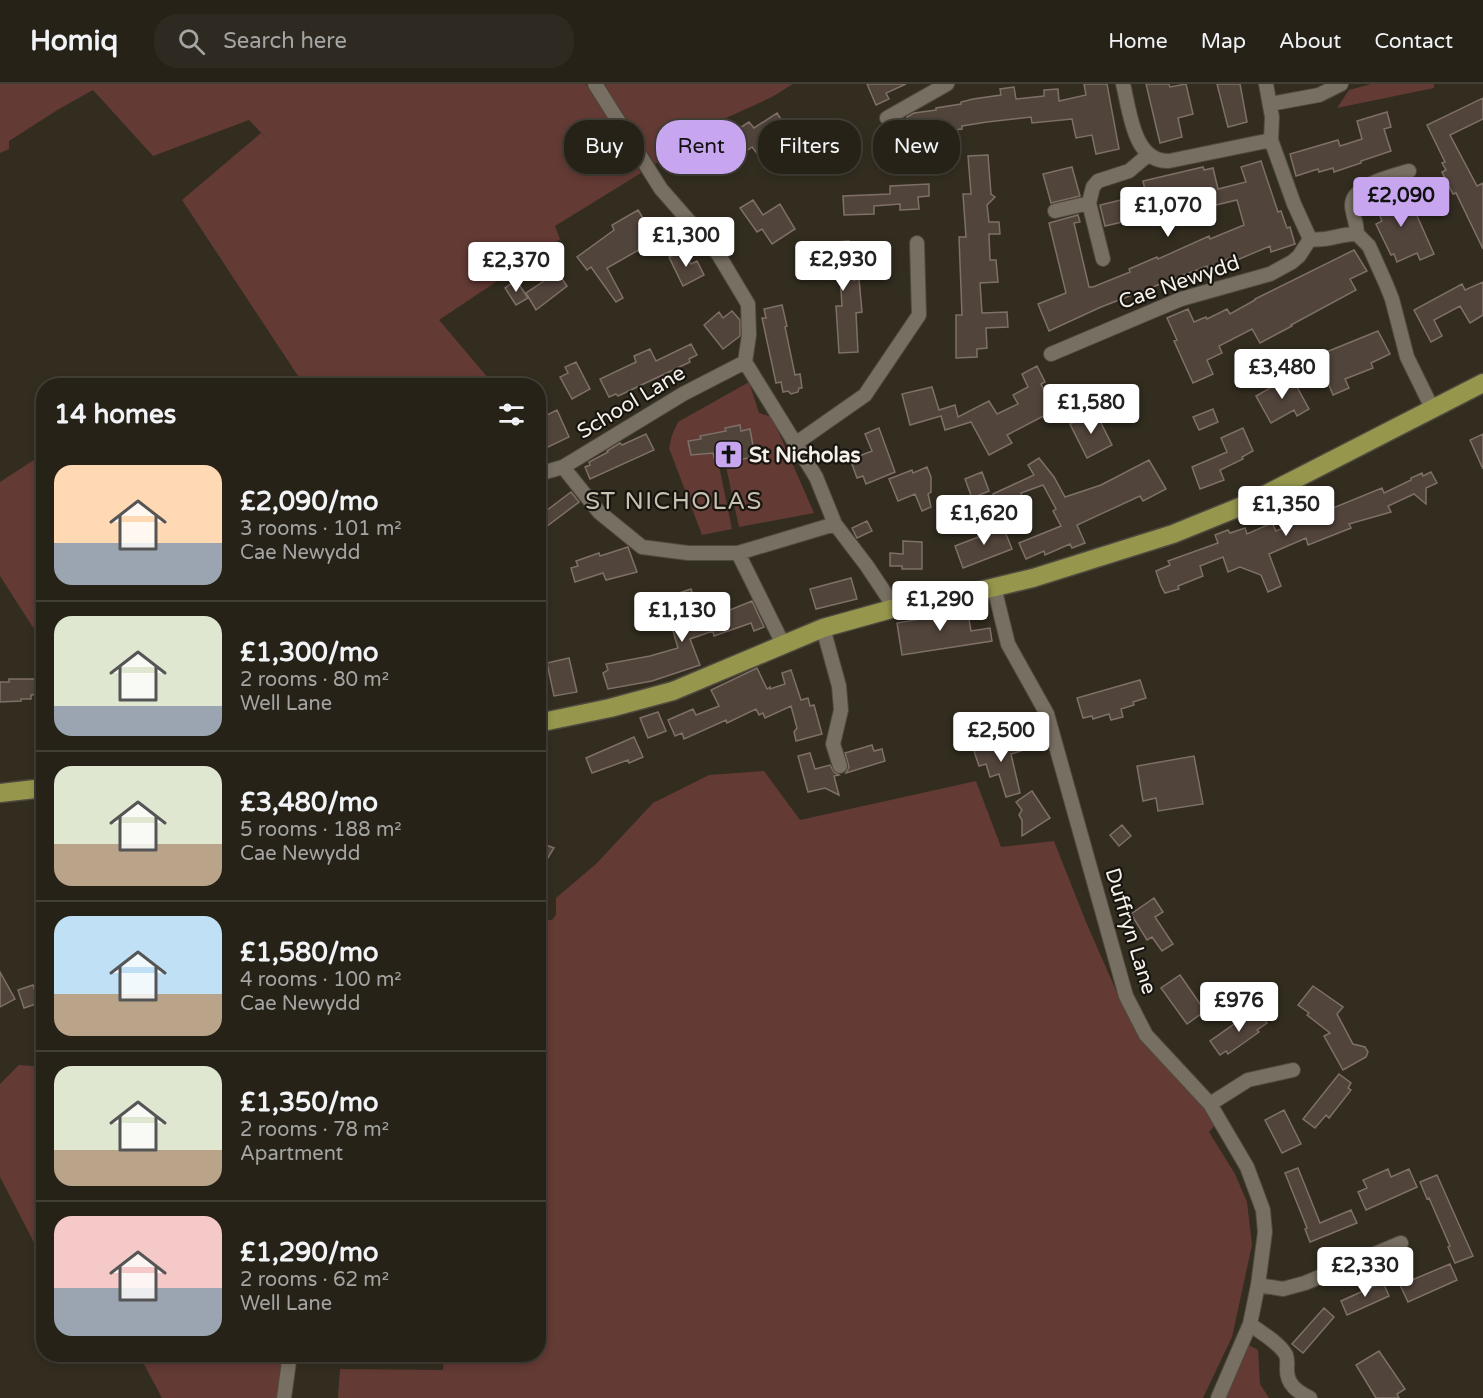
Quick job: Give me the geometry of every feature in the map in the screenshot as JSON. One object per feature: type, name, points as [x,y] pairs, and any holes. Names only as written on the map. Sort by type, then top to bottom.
[{"type":"main road","points":[[546,721],[674,691],[823,628],[895,608],[994,588],[1126,550],[1222,515],[1321,467],[1483,383]]},
{"type":"main road","points":[[0,793],[36,789]]},
{"type":"street","points":[[595,84],[661,189],[718,254],[748,304],[749,335],[744,362],[816,477],[835,524],[895,608]]},
{"type":"street","points":[[887,117],[947,84]]},
{"type":"street","points":[[1123,84],[1138,142],[1148,155],[1159,161],[1169,161],[1271,140]]},
{"type":"street","points":[[1266,84],[1273,126],[1271,140],[1294,204],[1310,239],[1327,240],[1358,234]]},
{"type":"street","points":[[1270,104],[1319,95],[1341,84]]},
{"type":"street","points":[[1103,259],[1089,203],[1093,188],[1098,181],[1125,174],[1148,155]]},
{"type":"street","points":[[1409,171],[1364,187],[1352,202],[1358,234],[1369,246],[1386,284],[1407,357],[1432,408]]},
{"type":"street","points":[[1055,211],[1089,203]]},
{"type":"street","name":"Cae Newydd","points":[[1051,354],[1180,299],[1270,274],[1299,256],[1310,239]]},
{"type":"street","points":[[795,444],[866,395],[919,315],[917,243]]},
{"type":"street","name":"School Lane","points":[[546,472],[563,467],[683,394],[744,362]]},
{"type":"street","points":[[563,467],[599,512],[642,547],[688,553],[738,553],[835,524]]},
{"type":"street","points":[[738,553],[783,644]]},
{"type":"street","name":"Duffryn Lane","points":[[994,588],[1008,644],[1047,714],[1126,996],[1146,1035],[1210,1104],[1247,1167],[1263,1210],[1265,1232],[1250,1324],[1218,1398]]},
{"type":"street","points":[[823,628],[839,686],[841,710],[833,744],[840,766]]},
{"type":"street","points":[[1210,1104],[1248,1080],[1293,1070]]},
{"type":"street","points":[[1258,1286],[1283,1289],[1305,1283],[1401,1243]]},
{"type":"street","points":[[1250,1324],[1286,1353],[1290,1384],[1310,1398]]},
{"type":"street","points":[[284,1398],[289,1362]]},
{"type":"shaded area","points":[[0,84],[586,84],[608,120],[564,120],[564,174],[639,174],[555,226],[560,239],[439,320],[488,378],[299,378],[182,200],[261,133],[268,140],[249,120],[153,156],[93,90],[9,141],[9,149],[0,153]]},
{"type":"shaded area","points":[[604,84],[793,84],[772,97],[722,120],[656,120],[655,164],[644,147],[644,120],[627,120]]},
{"type":"shaded area","points":[[1371,84],[1434,84],[1434,88],[1337,108],[1349,90]]},
{"type":"shaded area","points":[[749,382],[759,413],[772,417],[814,513],[739,527],[725,462],[755,456],[750,430],[742,431],[740,425],[689,441],[691,455],[713,453],[715,461],[718,461],[732,529],[702,535],[669,448],[672,435],[678,422]]},
{"type":"shaded area","points":[[36,459],[36,632],[0,576],[0,482]]},
{"type":"shaded area","points":[[764,771],[800,820],[976,781],[1001,847],[1054,841],[1086,922],[1141,1041],[1211,1114],[1216,1124],[1209,1132],[1235,1174],[1247,1202],[1252,1245],[1232,1337],[1203,1398],[338,1398],[340,1369],[443,1370],[444,1362],[546,1362],[546,920],[552,920],[556,915],[556,898],[596,864],[653,803],[709,775]]},
{"type":"shaded area","points":[[19,1065],[36,1066],[36,1246],[0,1177],[0,1084]]},
{"type":"shaded area","points":[[1247,1344],[1258,1350],[1260,1384],[1269,1398],[1225,1398]]},
{"type":"shaded area","points":[[143,1362],[284,1362],[278,1398],[162,1398]]},
{"type":"building","points":[[867,84],[906,84],[886,93],[889,99],[876,105]]},
{"type":"building","points":[[1084,84],[1107,84],[1119,149],[1096,154],[1092,135],[1076,138],[1072,119],[1032,123],[1031,117],[962,126],[960,129],[960,120],[907,120],[907,117],[914,113],[1001,95],[1000,89],[1014,87],[1016,99],[1044,96],[1044,90],[1058,89],[1059,101],[1086,95]]},
{"type":"building","points":[[1146,84],[1169,84],[1170,87],[1186,84],[1193,114],[1178,118],[1182,137],[1160,143]]},
{"type":"building","points":[[1217,84],[1240,84],[1247,122],[1228,127]]},
{"type":"building","points":[[1483,98],[1483,119],[1450,135],[1477,186],[1483,183],[1483,249],[1456,193],[1453,194],[1442,172],[1446,170],[1442,163],[1445,162],[1427,125]]},
{"type":"building","points":[[1387,112],[1391,127],[1384,129],[1391,151],[1334,172],[1333,168],[1319,172],[1318,169],[1296,176],[1290,154],[1338,140],[1340,146],[1362,139],[1357,121]]},
{"type":"building","points":[[777,113],[781,120],[766,120]]},
{"type":"building","points":[[749,122],[754,128],[758,125],[758,154],[752,147],[746,151],[746,124]]},
{"type":"building","points":[[988,155],[991,194],[995,197],[987,205],[989,222],[999,222],[1000,234],[989,234],[990,260],[996,260],[998,282],[980,283],[982,313],[1007,312],[1008,327],[986,328],[987,348],[977,349],[977,357],[956,358],[956,315],[962,315],[959,237],[966,237],[963,194],[971,194],[968,156]]},
{"type":"building","points":[[1261,161],[1278,212],[1281,211],[1287,228],[1290,227],[1295,244],[1271,252],[1270,246],[1237,260],[1235,256],[1101,307],[1049,331],[1038,304],[1066,293],[1049,223],[1078,215],[1080,222],[1074,223],[1089,287],[1093,287],[1130,272],[1129,269],[1157,257],[1158,259],[1209,236],[1210,239],[1244,225],[1237,200],[1166,217],[1165,212],[1105,226],[1100,205],[1146,194],[1143,181],[1203,167],[1204,170],[1213,168],[1218,189],[1246,182],[1241,167]]},
{"type":"building","points":[[1072,167],[1080,196],[1051,203],[1043,174]]},
{"type":"building","points":[[929,184],[929,196],[918,197],[919,209],[900,210],[900,204],[874,206],[874,214],[844,215],[843,196],[890,194],[890,186]]},
{"type":"building","points":[[1395,190],[1401,204],[1410,200],[1434,254],[1420,260],[1417,253],[1397,262],[1394,254],[1391,255],[1376,224],[1382,221],[1373,200]]},
{"type":"building","points":[[753,200],[763,215],[780,204],[795,229],[772,244],[762,229],[757,232],[740,208]]},
{"type":"building","points":[[638,210],[649,228],[665,219],[672,231],[607,268],[623,298],[616,302],[591,267],[587,270],[577,257],[614,230],[612,225]]},
{"type":"building","points":[[849,241],[850,258],[853,258],[854,280],[859,279],[862,312],[856,313],[858,352],[839,353],[836,306],[842,306],[840,275],[821,276],[819,243]]},
{"type":"building","points":[[684,250],[691,264],[697,261],[704,275],[683,286],[669,257]]},
{"type":"building","points":[[1354,250],[1367,271],[1350,279],[1356,290],[1260,343],[1252,329],[1219,346],[1222,353],[1207,360],[1213,374],[1193,383],[1174,341],[1177,340],[1167,318],[1188,309],[1194,322],[1206,317],[1207,319],[1227,309],[1230,314],[1255,299]]},
{"type":"building","points":[[556,270],[567,286],[536,310],[526,293]]},
{"type":"building","points":[[516,280],[528,298],[516,305],[505,288]]},
{"type":"building","points":[[1483,282],[1483,315],[1470,323],[1460,306],[1434,320],[1442,336],[1431,342],[1414,310],[1462,284],[1465,290]]},
{"type":"building","points":[[782,305],[795,375],[800,374],[802,388],[791,394],[788,391],[783,392],[781,382],[776,383],[762,318],[766,318],[764,309]]},
{"type":"building","points":[[732,311],[740,320],[740,336],[723,349],[704,325],[719,312],[723,318]]},
{"type":"building","points":[[1378,331],[1390,354],[1371,363],[1373,368],[1345,379],[1349,388],[1333,395],[1323,370],[1298,383],[1290,369],[1309,359]]},
{"type":"building","points":[[691,344],[697,355],[689,359],[690,362],[618,396],[616,394],[609,397],[600,379],[636,362],[634,356],[650,349],[656,361]]},
{"type":"building","points":[[576,362],[590,389],[572,399],[560,377],[568,373],[565,367]]},
{"type":"building","points":[[1037,366],[1045,382],[1041,384],[1055,410],[1007,435],[1012,443],[989,455],[971,422],[945,430],[941,416],[910,425],[902,394],[932,387],[939,410],[955,405],[958,417],[989,401],[997,414],[1018,404],[1013,395],[1028,387],[1022,374]]},
{"type":"building","points":[[1291,376],[1309,409],[1297,416],[1294,410],[1271,423],[1256,396]]},
{"type":"building","points":[[1213,409],[1218,422],[1199,430],[1193,417]]},
{"type":"building","points":[[557,410],[569,437],[548,447],[546,443],[546,416]]},
{"type":"building","points":[[1095,411],[1112,445],[1087,458],[1070,424]]},
{"type":"building","points":[[740,425],[741,431],[750,429],[755,457],[725,462],[715,461],[713,453],[691,455],[688,441],[701,439],[700,436],[726,431],[725,428]]},
{"type":"building","points":[[879,428],[895,472],[866,484],[863,476],[857,478],[852,464],[860,460],[859,456],[872,451],[865,434]]},
{"type":"building","points":[[1243,428],[1253,451],[1242,457],[1243,459],[1220,470],[1224,480],[1200,489],[1192,467],[1227,452],[1221,438]]},
{"type":"building","points":[[646,434],[654,450],[590,479],[585,467],[590,465],[589,462],[620,443],[622,445]]},
{"type":"building","points":[[1483,434],[1483,469],[1470,440]]},
{"type":"building","points":[[1039,458],[1054,477],[1065,497],[1101,485],[1149,460],[1166,489],[1143,501],[1140,496],[1077,525],[1085,543],[1072,548],[1070,544],[1045,555],[1044,551],[1026,559],[1019,543],[1061,526],[1053,511],[1056,509],[1043,485],[1021,493],[1023,498],[998,509],[993,494],[1034,475],[1028,465]]},
{"type":"building","points":[[927,467],[931,477],[931,492],[928,494],[931,507],[922,511],[915,494],[898,501],[889,479]]},
{"type":"building","points":[[982,472],[989,491],[972,498],[965,479]]},
{"type":"building","points":[[1431,472],[1437,483],[1426,488],[1426,504],[1414,494],[1388,506],[1391,512],[1349,524],[1351,528],[1308,545],[1306,538],[1269,554],[1281,586],[1268,592],[1261,575],[1240,567],[1228,572],[1223,557],[1200,566],[1203,576],[1178,586],[1179,589],[1165,593],[1161,586],[1156,571],[1170,565],[1168,561],[1218,543],[1215,535],[1228,530],[1230,533],[1245,528],[1247,534],[1272,523],[1276,531],[1298,522],[1297,517],[1309,512],[1311,517],[1382,488],[1384,493],[1422,473],[1423,476]]},
{"type":"building","points":[[571,492],[579,502],[546,527],[546,511]]},
{"type":"building","points":[[867,521],[872,531],[857,538],[852,528]]},
{"type":"building","points":[[1002,524],[1012,549],[963,568],[955,546],[981,536],[980,532]]},
{"type":"building","points":[[903,541],[922,542],[922,569],[902,569],[902,566],[890,566],[890,553],[903,554]]},
{"type":"building","points":[[628,547],[637,572],[606,580],[603,573],[575,582],[571,568],[578,566],[576,561]]},
{"type":"building","points":[[851,578],[857,599],[816,609],[810,589]]},
{"type":"building","points":[[691,589],[698,609],[716,603],[720,614],[752,601],[764,627],[754,631],[751,623],[714,636],[713,631],[690,639],[700,665],[652,681],[608,689],[603,673],[608,670],[606,664],[678,648],[671,624],[679,622],[679,613],[685,612],[679,593]]},
{"type":"building","points":[[967,607],[971,631],[990,628],[992,641],[902,655],[897,623],[921,619],[920,614]]},
{"type":"building","points":[[569,658],[577,692],[554,696],[547,663]]},
{"type":"building","points":[[757,668],[767,689],[785,684],[782,673],[791,670],[801,700],[808,698],[810,706],[814,705],[822,734],[796,741],[794,732],[797,728],[791,706],[765,718],[763,713],[759,715],[756,709],[684,739],[682,733],[675,736],[668,720],[693,709],[696,715],[719,706],[711,690]]},
{"type":"building","points":[[9,679],[36,679],[36,694],[31,695],[31,699],[0,702],[0,682],[9,682]]},
{"type":"building","points":[[1140,680],[1146,698],[1121,709],[1123,717],[1111,720],[1109,714],[1093,719],[1092,716],[1083,718],[1077,698]]},
{"type":"building","points":[[658,712],[666,731],[648,738],[640,718]]},
{"type":"building","points":[[634,737],[643,757],[592,773],[586,758]]},
{"type":"building","points":[[1016,737],[1021,751],[1011,754],[1020,793],[1006,797],[999,774],[990,777],[986,764],[979,766],[974,751]]},
{"type":"building","points":[[872,745],[874,751],[882,749],[885,761],[846,773],[849,767],[845,753]]},
{"type":"building","points":[[810,753],[815,769],[830,765],[839,775],[834,776],[839,795],[825,788],[808,792],[798,756]]},
{"type":"building","points":[[1194,756],[1203,804],[1158,811],[1156,798],[1143,801],[1137,766]]},
{"type":"building","points":[[1032,791],[1050,818],[1022,836],[1022,820],[1019,815],[1022,810],[1016,802]]},
{"type":"building","points":[[1122,825],[1131,836],[1119,846],[1110,835]]},
{"type":"building","points":[[546,845],[554,848],[546,861]]},
{"type":"building","points":[[1154,898],[1163,912],[1155,917],[1173,944],[1162,951],[1152,937],[1147,940],[1131,914]]},
{"type":"building","points":[[0,972],[15,999],[0,1007]]},
{"type":"building","points":[[1180,975],[1205,1011],[1187,1024],[1161,988]]},
{"type":"building","points":[[33,985],[36,1004],[24,1008],[18,990]]},
{"type":"building","points":[[1313,986],[1343,1007],[1337,1014],[1353,1044],[1365,1047],[1368,1052],[1366,1057],[1343,1070],[1324,1036],[1330,1033],[1298,1005]]},
{"type":"building","points":[[1258,1010],[1267,1023],[1257,1030],[1259,1032],[1228,1054],[1226,1051],[1220,1055],[1210,1041]]},
{"type":"building","points":[[1339,1074],[1351,1083],[1348,1088],[1351,1090],[1329,1118],[1326,1115],[1315,1128],[1303,1119]]},
{"type":"building","points":[[1284,1110],[1301,1144],[1282,1153],[1265,1120]]},
{"type":"building","points":[[1298,1168],[1320,1223],[1351,1210],[1357,1223],[1310,1242],[1305,1229],[1307,1228],[1285,1173]]},
{"type":"building","points":[[1388,1169],[1391,1177],[1409,1169],[1417,1187],[1366,1210],[1358,1192],[1367,1188],[1363,1180]]},
{"type":"building","points":[[1437,1175],[1473,1256],[1455,1263],[1448,1247],[1450,1246],[1420,1182]]},
{"type":"building","points":[[1450,1264],[1457,1280],[1408,1302],[1400,1285]]},
{"type":"building","points":[[1383,1282],[1389,1296],[1347,1315],[1341,1301]]},
{"type":"building","points":[[1324,1308],[1334,1317],[1303,1353],[1292,1344]]},
{"type":"building","points":[[1379,1351],[1405,1389],[1397,1394],[1399,1398],[1376,1398],[1356,1365]]},
{"type":"place","name":"St Nicholas","points":[[728,455]]},
{"type":"district","name":"ST NICHOLAS","points":[[674,501]]}]
